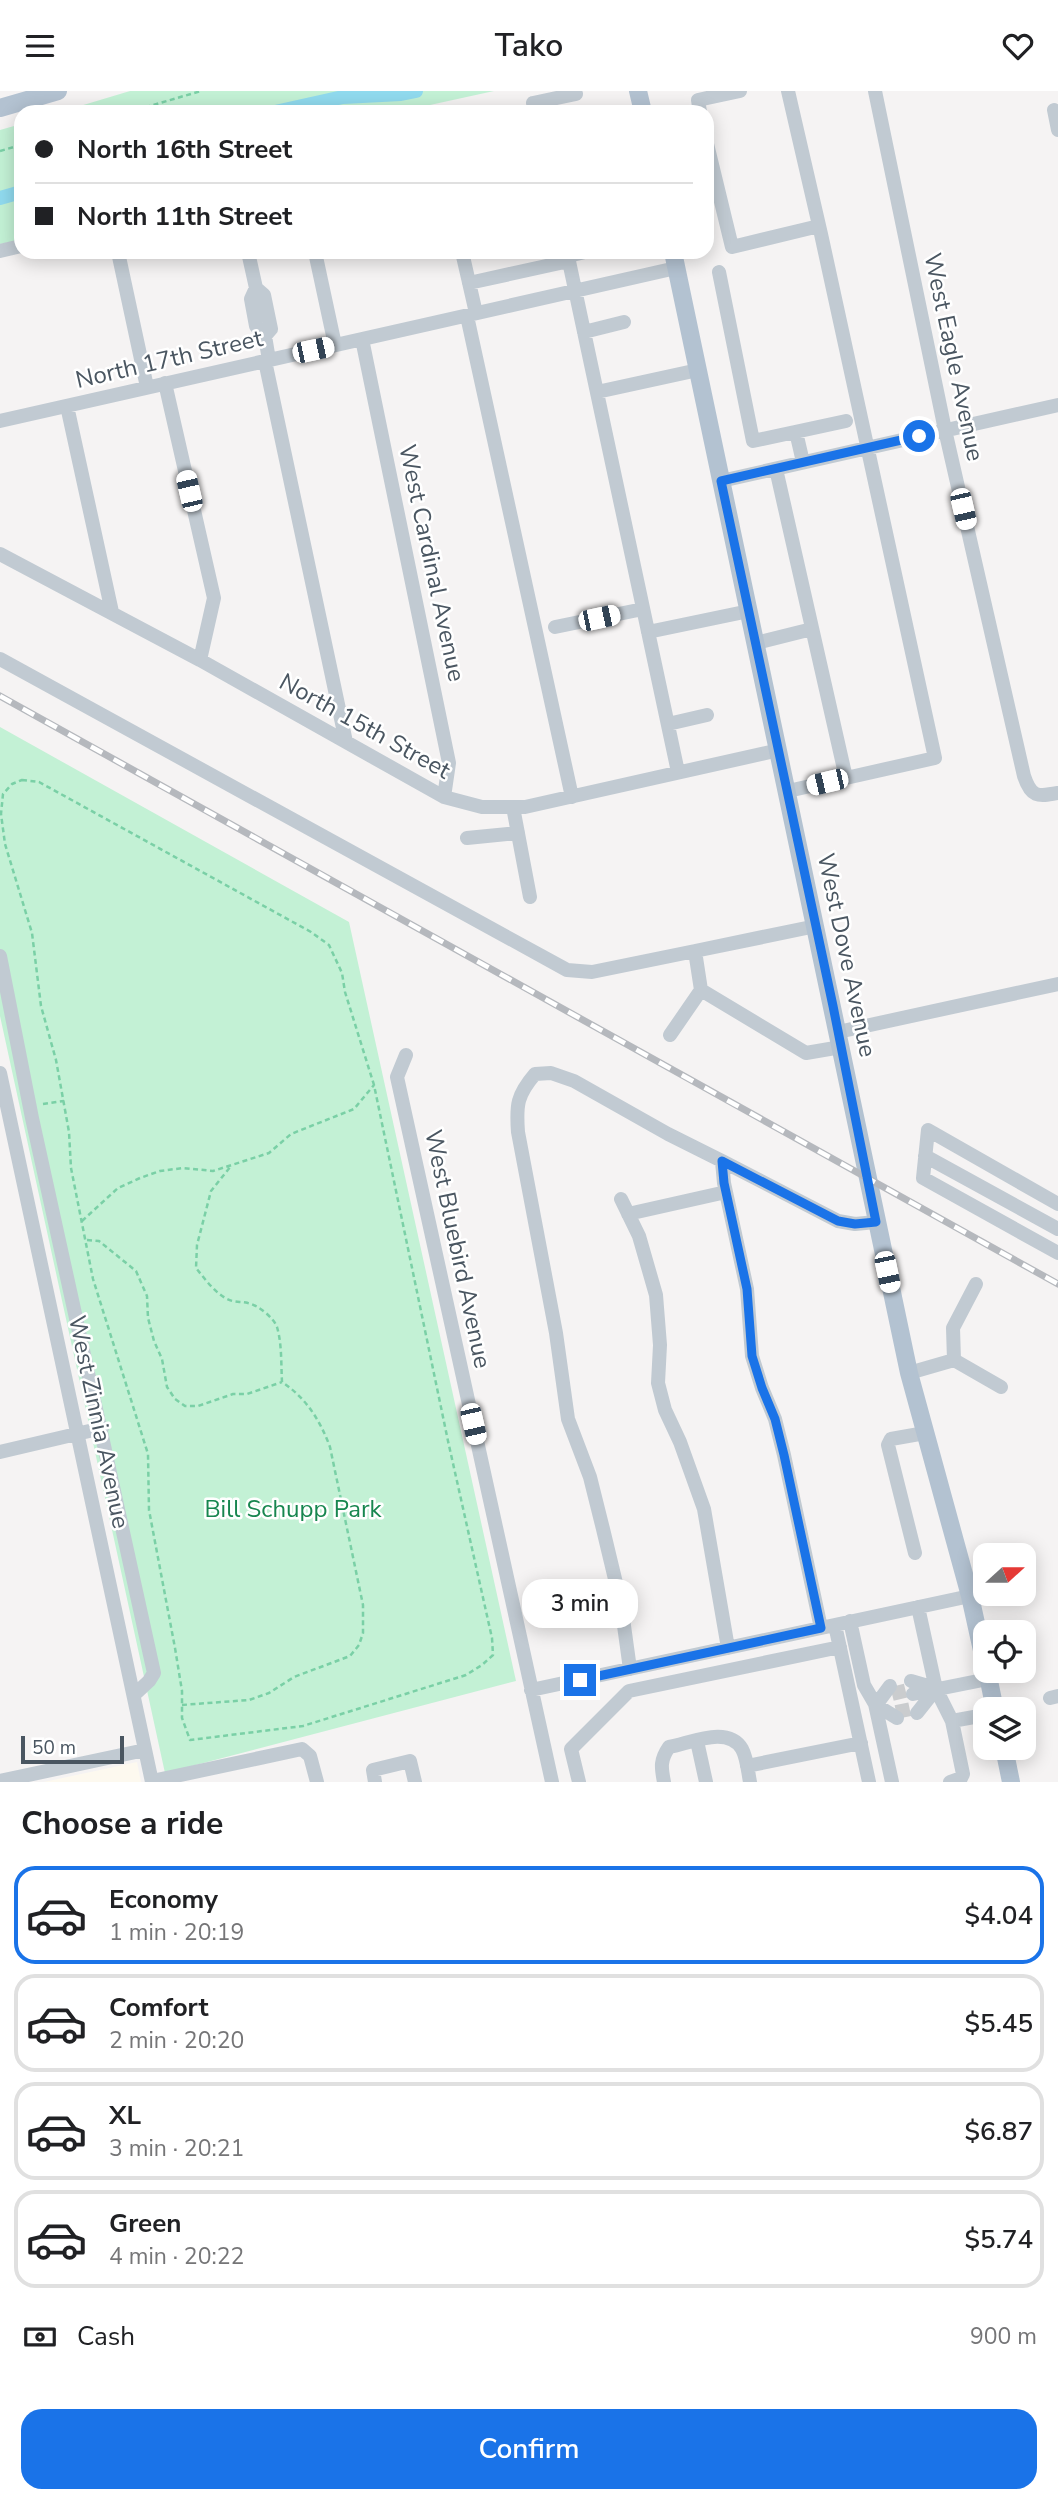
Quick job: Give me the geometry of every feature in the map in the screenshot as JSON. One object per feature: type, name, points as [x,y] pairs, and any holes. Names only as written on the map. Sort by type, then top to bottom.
[{"type":"main road","points":[[0,108],[58,91]]},
{"type":"main road","name":"West Dove Avenue","points":[[675,260],[909,1373],[975,1620]]},
{"type":"main road","points":[[1006,1760],[1011,1782]]},
{"type":"street","points":[[699,105],[698,100],[740,91]]},
{"type":"street","points":[[788,91],[820,226],[935,758],[788,791]]},
{"type":"street","name":"West Eagle Avenue","points":[[875,91],[945,430],[1024,776],[1033,794],[1058,793]]},
{"type":"street","points":[[534,105],[533,103],[576,94]]},
{"type":"street","points":[[1054,110],[1058,130]]},
{"type":"street","points":[[714,174],[732,247],[820,226]]},
{"type":"street","points":[[120,259],[147,387]]},
{"type":"street","points":[[250,259],[256,288],[264,295],[271,328],[265,336],[267,361],[346,742]]},
{"type":"street","points":[[316,259],[335,345]]},
{"type":"street","points":[[464,259],[469,282],[471,314],[572,797]]},
{"type":"street","points":[[469,282],[557,259]]},
{"type":"street","points":[[569,259],[678,772]]},
{"type":"street","name":"North 17th Street","points":[[0,421],[575,291],[675,260]]},
{"type":"street","points":[[719,272],[753,441],[846,421]]},
{"type":"street","points":[[584,332],[624,322]]},
{"type":"street","name":"West Cardinal Avenue","points":[[362,339],[449,763],[444,797]]},
{"type":"street","points":[[597,392],[698,370]]},
{"type":"street","points":[[165,383],[214,598],[200,660]]},
{"type":"street","points":[[721,481],[1058,405]]},
{"type":"street","points":[[66,406],[112,613]]},
{"type":"street","points":[[796,432],[803,462]]},
{"type":"street","points":[[776,468],[846,778]]},
{"type":"street","name":"North 15th Street","points":[[0,554],[200,660],[444,797],[482,807],[525,807],[779,750]]},
{"type":"street","points":[[555,627],[643,609]]},
{"type":"street","points":[[648,632],[749,611]]},
{"type":"street","points":[[756,643],[812,629]]},
{"type":"street","points":[[0,659],[567,970],[592,972],[816,926]]},
{"type":"street","points":[[668,724],[707,715]]},
{"type":"street","points":[[513,807],[530,897]]},
{"type":"street","points":[[467,838],[518,833]]},
{"type":"street","points":[[670,1035],[701,990],[695,951]]},
{"type":"street","points":[[0,956],[154,1673],[134,1695]]},
{"type":"street","points":[[701,990],[806,1053],[840,1040],[1058,984]]},
{"type":"street","name":"West Bluebird Avenue","points":[[406,1055],[397,1077],[552,1782]]},
{"type":"street","name":"West Zinnia Avenue","points":[[0,1073],[4,1111],[79,1434],[152,1781]]},
{"type":"street","points":[[629,1669],[621,1604],[603,1529],[590,1477],[568,1419],[556,1333],[520,1143],[516,1108],[523,1088],[535,1075],[551,1073],[574,1081],[668,1134],[838,1221],[855,1224],[876,1222]]},
{"type":"street","points":[[1058,1204],[928,1130],[923,1178],[1058,1253]]},
{"type":"street","points":[[925,1156],[1058,1229]]},
{"type":"street","points":[[722,1161],[747,1289],[752,1356],[775,1419],[836,1625],[869,1782]]},
{"type":"street","points":[[628,1214],[726,1192]]},
{"type":"street","points":[[621,1199],[639,1236],[656,1295],[660,1345],[658,1383],[665,1411],[680,1442],[704,1509],[728,1648]]},
{"type":"street","points":[[954,1360],[953,1328],[976,1284]]},
{"type":"street","points":[[909,1373],[954,1360],[1001,1387]]},
{"type":"street","points":[[0,1452],[102,1429]]},
{"type":"street","points":[[915,1553],[888,1445],[891,1439],[925,1433]]},
{"type":"street","points":[[531,1690],[970,1596]]},
{"type":"street","points":[[918,1607],[936,1689],[952,1721],[963,1774],[961,1778],[950,1782]]},
{"type":"street","points":[[836,1625],[876,1705],[892,1782]]},
{"type":"street","points":[[546,1754],[570,1749],[629,1691],[840,1647]]},
{"type":"street","points":[[936,1689],[914,1696],[973,1677]]},
{"type":"street","points":[[876,1705],[894,1701],[876,1705]]},
{"type":"street","points":[[952,1721],[973,1717]]},
{"type":"street","points":[[664,1782],[661,1766],[669,1747],[720,1736],[736,1740],[743,1751],[750,1782]]},
{"type":"street","points":[[697,1741],[706,1782]]},
{"type":"street","points":[[747,1766],[861,1743]]},
{"type":"street","points":[[152,1781],[205,1776],[302,1749],[310,1756],[317,1782]]},
{"type":"street","points":[[570,1749],[579,1782]]},
{"type":"street","points":[[0,1781],[145,1750]]},
{"type":"street","points":[[375,1782],[373,1770],[410,1761],[415,1782]]},
{"type":"path","points":[[153,105],[201,91]]},
{"type":"path","points":[[22,780],[38,782],[311,932],[329,945],[342,973],[345,992],[374,1085],[492,1638],[493,1655],[482,1665],[466,1675],[303,1726],[190,1740],[182,1718],[175,1648],[149,1510],[148,1454],[93,1279],[71,1168],[64,1101],[41,1006],[32,933],[5,844],[1,814],[4,794],[12,784],[22,780]]},
{"type":"path","points":[[82,1221],[118,1188],[140,1178],[160,1171],[183,1168],[213,1171],[269,1153],[291,1134],[354,1109],[374,1085]]},
{"type":"path","points":[[30,1105],[64,1101]]},
{"type":"path","points":[[231,1166],[211,1191],[197,1245],[196,1268],[214,1290],[228,1299],[248,1303],[261,1310],[276,1325],[281,1350],[282,1382]]},
{"type":"path","points":[[85,1240],[99,1241],[136,1271],[147,1296],[148,1318],[162,1359],[167,1387],[175,1399],[185,1405],[198,1406],[282,1382]]},
{"type":"path","points":[[182,1705],[249,1700],[269,1693],[294,1677],[350,1656],[359,1645],[363,1633],[363,1605],[330,1447],[323,1427],[311,1409],[282,1382]]},
{"type":"shaded area","points":[[137,1762],[141,1782],[44,1782]]},
{"type":"green space","points":[[130,91],[494,91],[430,105],[83,105]]},
{"type":"green space","points":[[14,126],[14,241],[0,244],[0,130]]},
{"type":"green space","name":"Bill Schupp Park","points":[[0,727],[349,922],[516,1681],[165,1773],[0,1016]]},
{"type":"waterway","points":[[307,105],[343,97],[416,91]]},
{"type":"waterway","points":[[0,198],[14,194]]},
{"type":"tunnel","points":[[892,1694],[912,1689]]},
{"type":"tunnel","points":[[896,1712],[916,1708]]},
{"type":"railway","points":[[0,696],[1058,1284]]},
{"type":"route","points":[[580,1680],[821,1628],[775,1419],[752,1356],[747,1289],[724,1183],[722,1161],[838,1221],[855,1224],[876,1222],[833,1006],[721,481],[919,436]]}]
